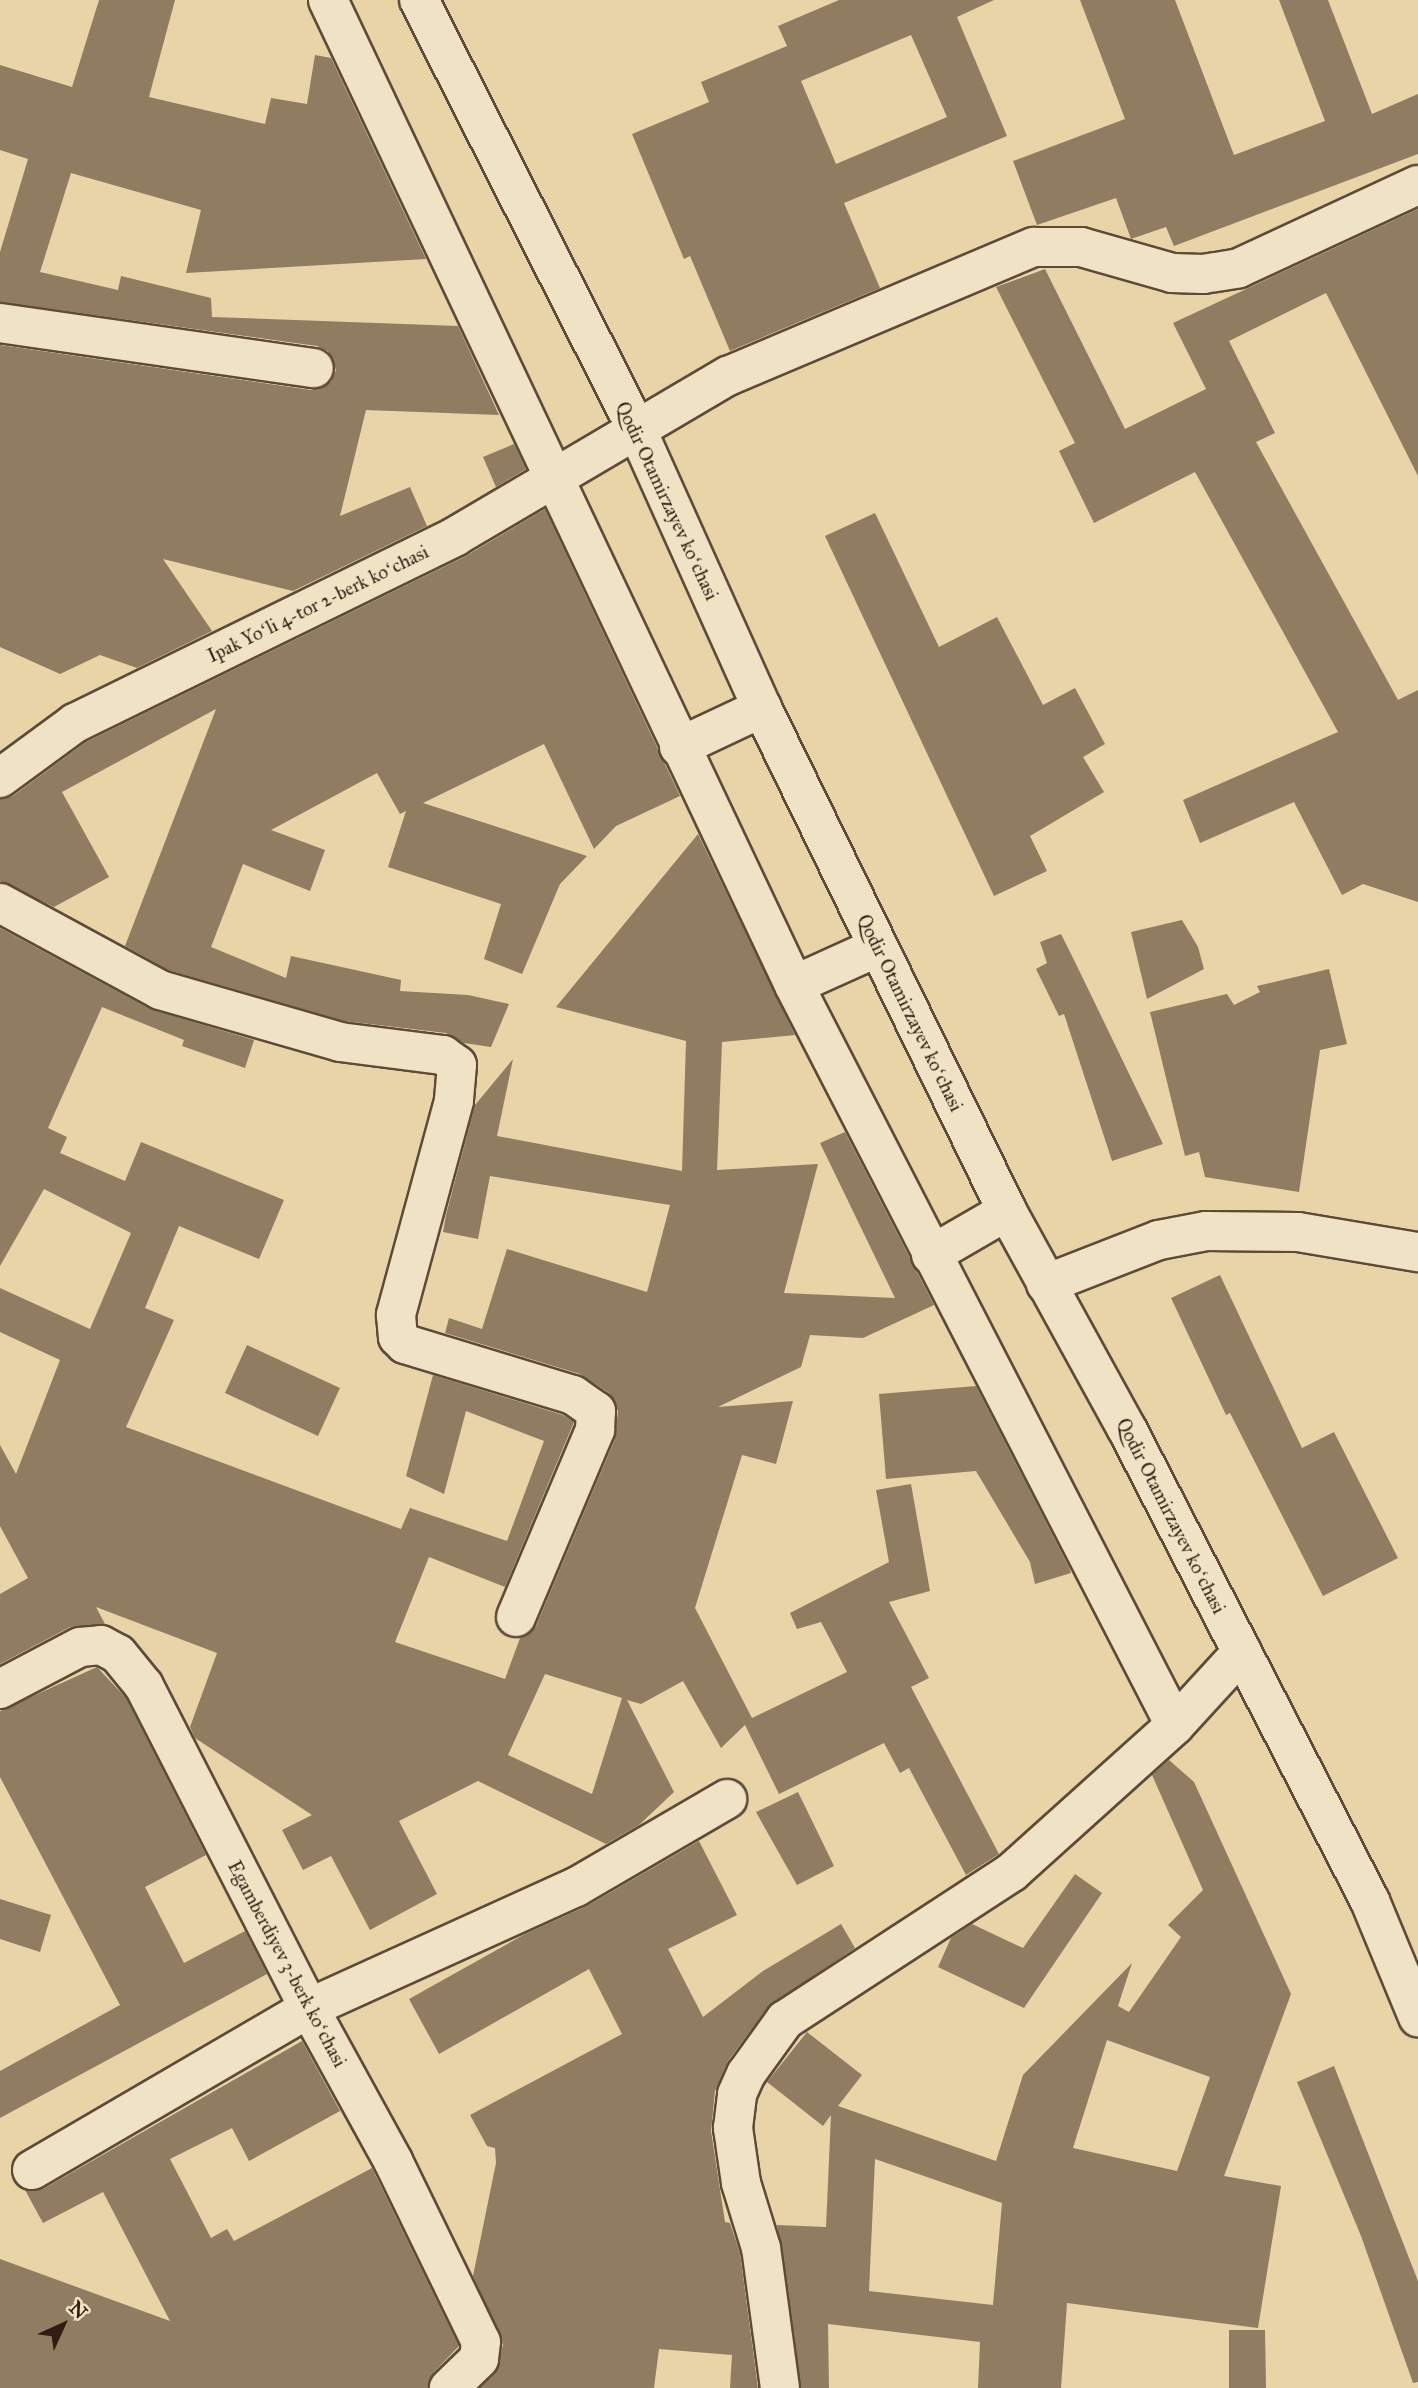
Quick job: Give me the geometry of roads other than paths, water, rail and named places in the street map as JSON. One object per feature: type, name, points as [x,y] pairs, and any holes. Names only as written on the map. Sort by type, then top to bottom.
[{"type":"street","points":[[328,0],[679,747],[794,985],[1175,1725]]},
{"type":"street","name":"Qodir Otamirzayev koʻchasi","points":[[419,0],[637,430],[762,708],[1007,1211],[1242,1652],[1370,1901],[1418,2017]]},
{"type":"street","name":"Ipak Yoʻli 4-tor 2-berk koʻchasi","points":[[0,778],[75,723],[444,542],[555,480],[728,376],[1034,247],[1081,247],[1172,273],[1203,274],[1239,268],[1418,185]]},
{"type":"street","points":[[0,323],[314,368]]},
{"type":"street","points":[[679,747],[762,708]]},
{"type":"street","points":[[0,903],[160,990],[340,1042],[443,1055],[457,1065],[454,1101],[396,1315],[398,1337],[405,1344],[573,1395],[596,1411],[595,1430],[516,1617]]},
{"type":"street","points":[[794,985],[878,947]]},
{"type":"street","points":[[931,1255],[1007,1211]]},
{"type":"street","points":[[1046,1284],[1159,1240],[1206,1231],[1298,1232],[1418,1252]]},
{"type":"street","name":"Egamberdiyev 3-berk koʻchasi","points":[[0,1689],[80,1647],[101,1645],[128,1663],[144,1686],[309,2008],[393,2161],[481,2342],[479,2359],[449,2388]]},
{"type":"street","points":[[780,2388],[761,2248],[741,2183],[733,2128],[737,2094],[746,2074],[785,2020],[1012,1872],[1175,1725],[1242,1652]]},
{"type":"street","points":[[32,2170],[309,2008],[576,1887],[727,1799]]}]
